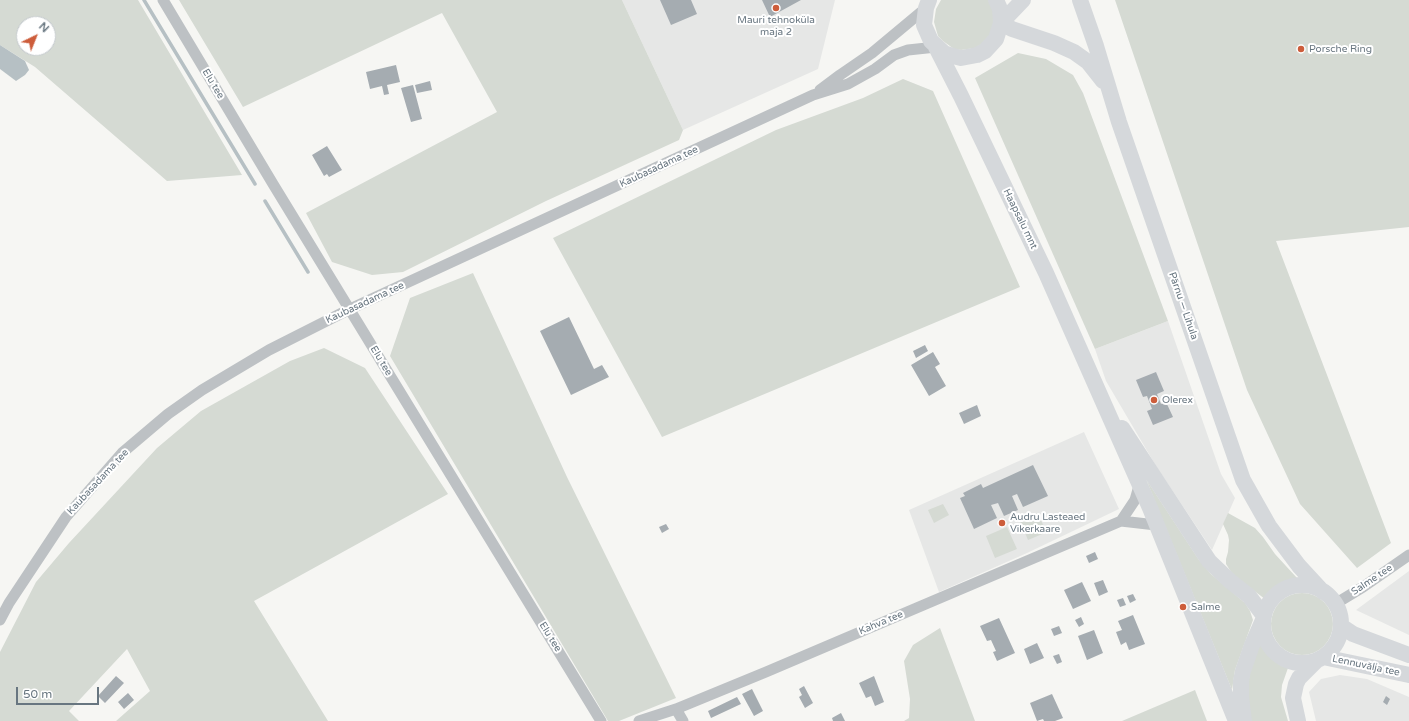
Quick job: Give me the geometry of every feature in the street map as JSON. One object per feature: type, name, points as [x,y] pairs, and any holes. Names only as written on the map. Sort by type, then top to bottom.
[{"type":"main road","points":[[928,2],[924,24],[927,35],[936,47],[944,53],[961,58],[977,55],[994,42],[1001,22],[1000,9],[996,0]]},
{"type":"main road","points":[[1001,22],[1023,0]]},
{"type":"main road","name":"Pärnu — Lihula","points":[[1080,0],[1243,480],[1269,526],[1299,566],[1324,592]]},
{"type":"main road","points":[[1001,22],[1012,29],[1054,43],[1080,56],[1097,73],[1111,95]]},
{"type":"main road","name":"Haapsalu mnt","points":[[936,47],[1046,273],[1099,394]]},
{"type":"main road","points":[[1099,394],[1140,486],[1236,721]]},
{"type":"main road","points":[[1099,394],[1209,561],[1230,581],[1249,596],[1264,618],[1266,638],[1270,646],[1285,659],[1297,662],[1305,662],[1320,658]]},
{"type":"main road","points":[[1244,721],[1241,697],[1243,671],[1267,607],[1277,594],[1290,587],[1304,585],[1324,592],[1335,604],[1340,616],[1341,626],[1338,638],[1334,645],[1299,678],[1296,684],[1293,698],[1298,721]]},
{"type":"main road","name":"Lennuvälja tee","points":[[1341,626],[1353,634],[1409,655]]},
{"type":"main road","name":"Lennuvälja tee","points":[[1320,658],[1409,675]]},
{"type":"street","name":"Elu tee","points":[[163,0],[601,721]]},
{"type":"street","name":"Kaubasadama tee","points":[[813,95],[840,74],[872,53],[928,2]]},
{"type":"street","name":"Kaubasadama tee","points":[[0,620],[21,584],[66,517],[122,453],[168,414],[202,390],[269,350],[350,309],[813,95],[848,84],[875,69],[894,55],[908,50],[936,47]]},
{"type":"street","points":[[1121,521],[1135,500],[1140,486]]},
{"type":"street","name":"Kahva tee","points":[[639,721],[676,709],[1121,521],[1156,525]]},
{"type":"street","name":"Salme tee","points":[[1335,604],[1363,587],[1409,555]]},
{"type":"street","points":[[676,709],[683,721]]},
{"type":"shaded area","points":[[0,0],[138,0],[242,175],[167,181],[35,67],[18,56],[56,56],[56,16],[16,16],[16,55],[0,45]]},
{"type":"shaded area","points":[[179,0],[622,0],[683,130],[679,140],[546,201],[403,272],[372,275],[332,262],[306,213],[497,112],[442,13],[243,107]]},
{"type":"shaded area","points":[[622,0],[835,0],[818,69],[683,130]]},
{"type":"shaded area","points":[[941,0],[988,0],[993,8],[995,21],[987,41],[975,48],[961,50],[954,49],[943,41],[938,36],[934,22],[936,9]]},
{"type":"shaded area","points":[[1115,0],[1409,0],[1409,227],[1276,241],[1391,543],[1357,568],[1300,504],[1247,390]]},
{"type":"shaded area","points":[[0,45],[25,61],[29,70],[25,75],[16,81],[0,69]]},
{"type":"shaded area","points":[[1018,53],[1046,59],[1073,75],[1083,93],[1168,321],[1095,349],[975,78]]},
{"type":"shaded area","points":[[903,79],[933,91],[1020,287],[662,437],[553,238],[776,130],[863,98]]},
{"type":"shaded area","points":[[473,273],[567,477],[676,698],[619,721],[608,721],[390,356],[410,298]]},
{"type":"shaded area","points":[[1168,321],[1221,474],[1235,498],[1212,550],[1156,466],[1106,381],[1095,349]]},
{"type":"shaded area","points":[[324,348],[365,368],[448,494],[254,601],[328,721],[116,721],[150,691],[127,649],[69,711],[79,721],[0,721],[0,652],[36,582],[69,543],[157,448],[201,411],[290,361]]},
{"type":"shaded area","name":"Audru Lasteaed Vikerkaare","points":[[1084,432],[1119,509],[1027,553],[939,592],[909,510]]},
{"type":"shaded area","points":[[1146,479],[1199,560],[1211,574],[1245,603],[1250,611],[1253,620],[1235,670],[1232,690]]},
{"type":"shaded area","points":[[943,504],[949,515],[934,523],[928,510]]},
{"type":"shaded area","points":[[1037,513],[1047,532],[1028,540],[1020,521]]},
{"type":"shaded area","points":[[1228,513],[1255,528],[1275,554],[1297,578],[1286,581],[1265,599],[1233,575],[1226,564],[1229,540],[1223,524]]},
{"type":"shaded area","points":[[1007,527],[1017,549],[995,558],[986,536]]},
{"type":"shaded area","points":[[1409,571],[1409,635],[1356,610]]},
{"type":"shaded area","points":[[1296,593],[1308,593],[1324,602],[1331,612],[1333,624],[1331,636],[1324,646],[1308,655],[1296,655],[1285,650],[1276,641],[1271,630],[1271,618],[1276,607],[1285,598]]},
{"type":"shaded area","points":[[940,628],[975,721],[904,721],[909,718],[910,699],[904,661],[913,645]]},
{"type":"shaded area","points":[[1260,641],[1267,652],[1281,665],[1288,668],[1282,685],[1281,697],[1288,721],[1250,721],[1247,688],[1252,663]]},
{"type":"shaded area","points":[[1340,675],[1367,679],[1409,697],[1409,721],[1316,721],[1309,692],[1321,679]]},
{"type":"shaded area","points":[[1195,690],[1207,721],[1122,721]]},
{"type":"building","points":[[660,0],[691,0],[697,14],[671,25]]},
{"type":"building","name":"Mauri tehnoküla maja 2","points":[[762,0],[801,0],[770,17]]},
{"type":"building","points":[[396,65],[400,82],[387,85],[389,94],[384,95],[382,86],[370,89],[366,72]]},
{"type":"building","points":[[430,81],[432,90],[417,93],[415,85]]},
{"type":"building","points":[[413,85],[422,119],[411,122],[401,88]]},
{"type":"building","points":[[327,146],[342,170],[329,177],[327,174],[324,176],[312,155]]},
{"type":"building","points":[[569,317],[594,369],[602,365],[609,377],[571,395],[540,331]]},
{"type":"building","points":[[925,345],[928,351],[916,358],[913,351]]},
{"type":"building","points":[[933,352],[940,364],[935,367],[946,386],[929,396],[911,365]]},
{"type":"building","name":"Olerex","points":[[1156,372],[1164,391],[1157,394],[1161,404],[1166,402],[1173,417],[1153,425],[1147,411],[1152,409],[1147,396],[1143,397],[1136,380]]},
{"type":"building","points":[[977,405],[981,416],[964,424],[959,413]]},
{"type":"building","points":[[1033,465],[1048,496],[1023,507],[1017,494],[1012,496],[1018,510],[1004,516],[998,503],[991,505],[997,518],[974,529],[960,498],[965,496],[963,493],[981,484],[983,488]]},
{"type":"building","points":[[666,524],[669,529],[662,533],[659,527]]},
{"type":"building","points":[[1095,552],[1098,559],[1089,563],[1086,556]]},
{"type":"building","points":[[1103,580],[1108,592],[1099,596],[1094,583]]},
{"type":"building","points":[[1082,582],[1091,601],[1073,609],[1064,590]]},
{"type":"building","points":[[1133,594],[1136,600],[1130,603],[1127,596]]},
{"type":"building","points":[[1123,598],[1126,605],[1120,607],[1117,600]]},
{"type":"building","points":[[1133,615],[1145,644],[1129,650],[1126,642],[1121,645],[1116,632],[1122,630],[1118,621]]},
{"type":"building","points":[[1081,617],[1084,624],[1079,627],[1075,620]]},
{"type":"building","points":[[999,618],[1015,653],[997,661],[993,652],[996,651],[991,640],[987,641],[980,626]]},
{"type":"building","points":[[1059,626],[1062,633],[1054,636],[1051,629]]},
{"type":"building","points":[[1094,630],[1103,653],[1087,660],[1078,636]]},
{"type":"building","points":[[1037,643],[1044,658],[1030,664],[1024,649]]},
{"type":"building","points":[[1059,654],[1062,662],[1057,664],[1053,656]]},
{"type":"building","points":[[116,676],[124,683],[105,703],[98,696]]},
{"type":"building","points":[[874,676],[884,702],[875,706],[871,696],[866,698],[859,683]]},
{"type":"building","points":[[804,686],[813,703],[805,708],[799,697],[802,695],[799,689]]},
{"type":"building","points":[[752,689],[763,711],[754,716],[742,694]]},
{"type":"building","points":[[128,693],[134,700],[124,709],[118,702]]},
{"type":"building","points":[[1052,694],[1063,718],[1055,721],[1044,721],[1043,719],[1037,721],[1030,703]]},
{"type":"building","points":[[1386,696],[1390,699],[1387,705],[1383,702]]},
{"type":"building","points":[[737,697],[741,704],[711,718],[708,711]]},
{"type":"building","points":[[841,713],[845,721],[833,721],[832,718]]},
{"type":"waterway","points":[[144,0],[255,184]]},
{"type":"waterway","points":[[265,201],[308,272]]},
{"type":"place","name":"Mauri tehnoküla maja 2","points":[[776,8]]},
{"type":"place","name":"Porsche Ring","points":[[1301,49]]},
{"type":"place","name":"Olerex","points":[[1154,400]]},
{"type":"place","name":"Audru Lasteaed Vikerkaare","points":[[1002,523]]},
{"type":"place","name":"Salme","points":[[1183,607]]}]
